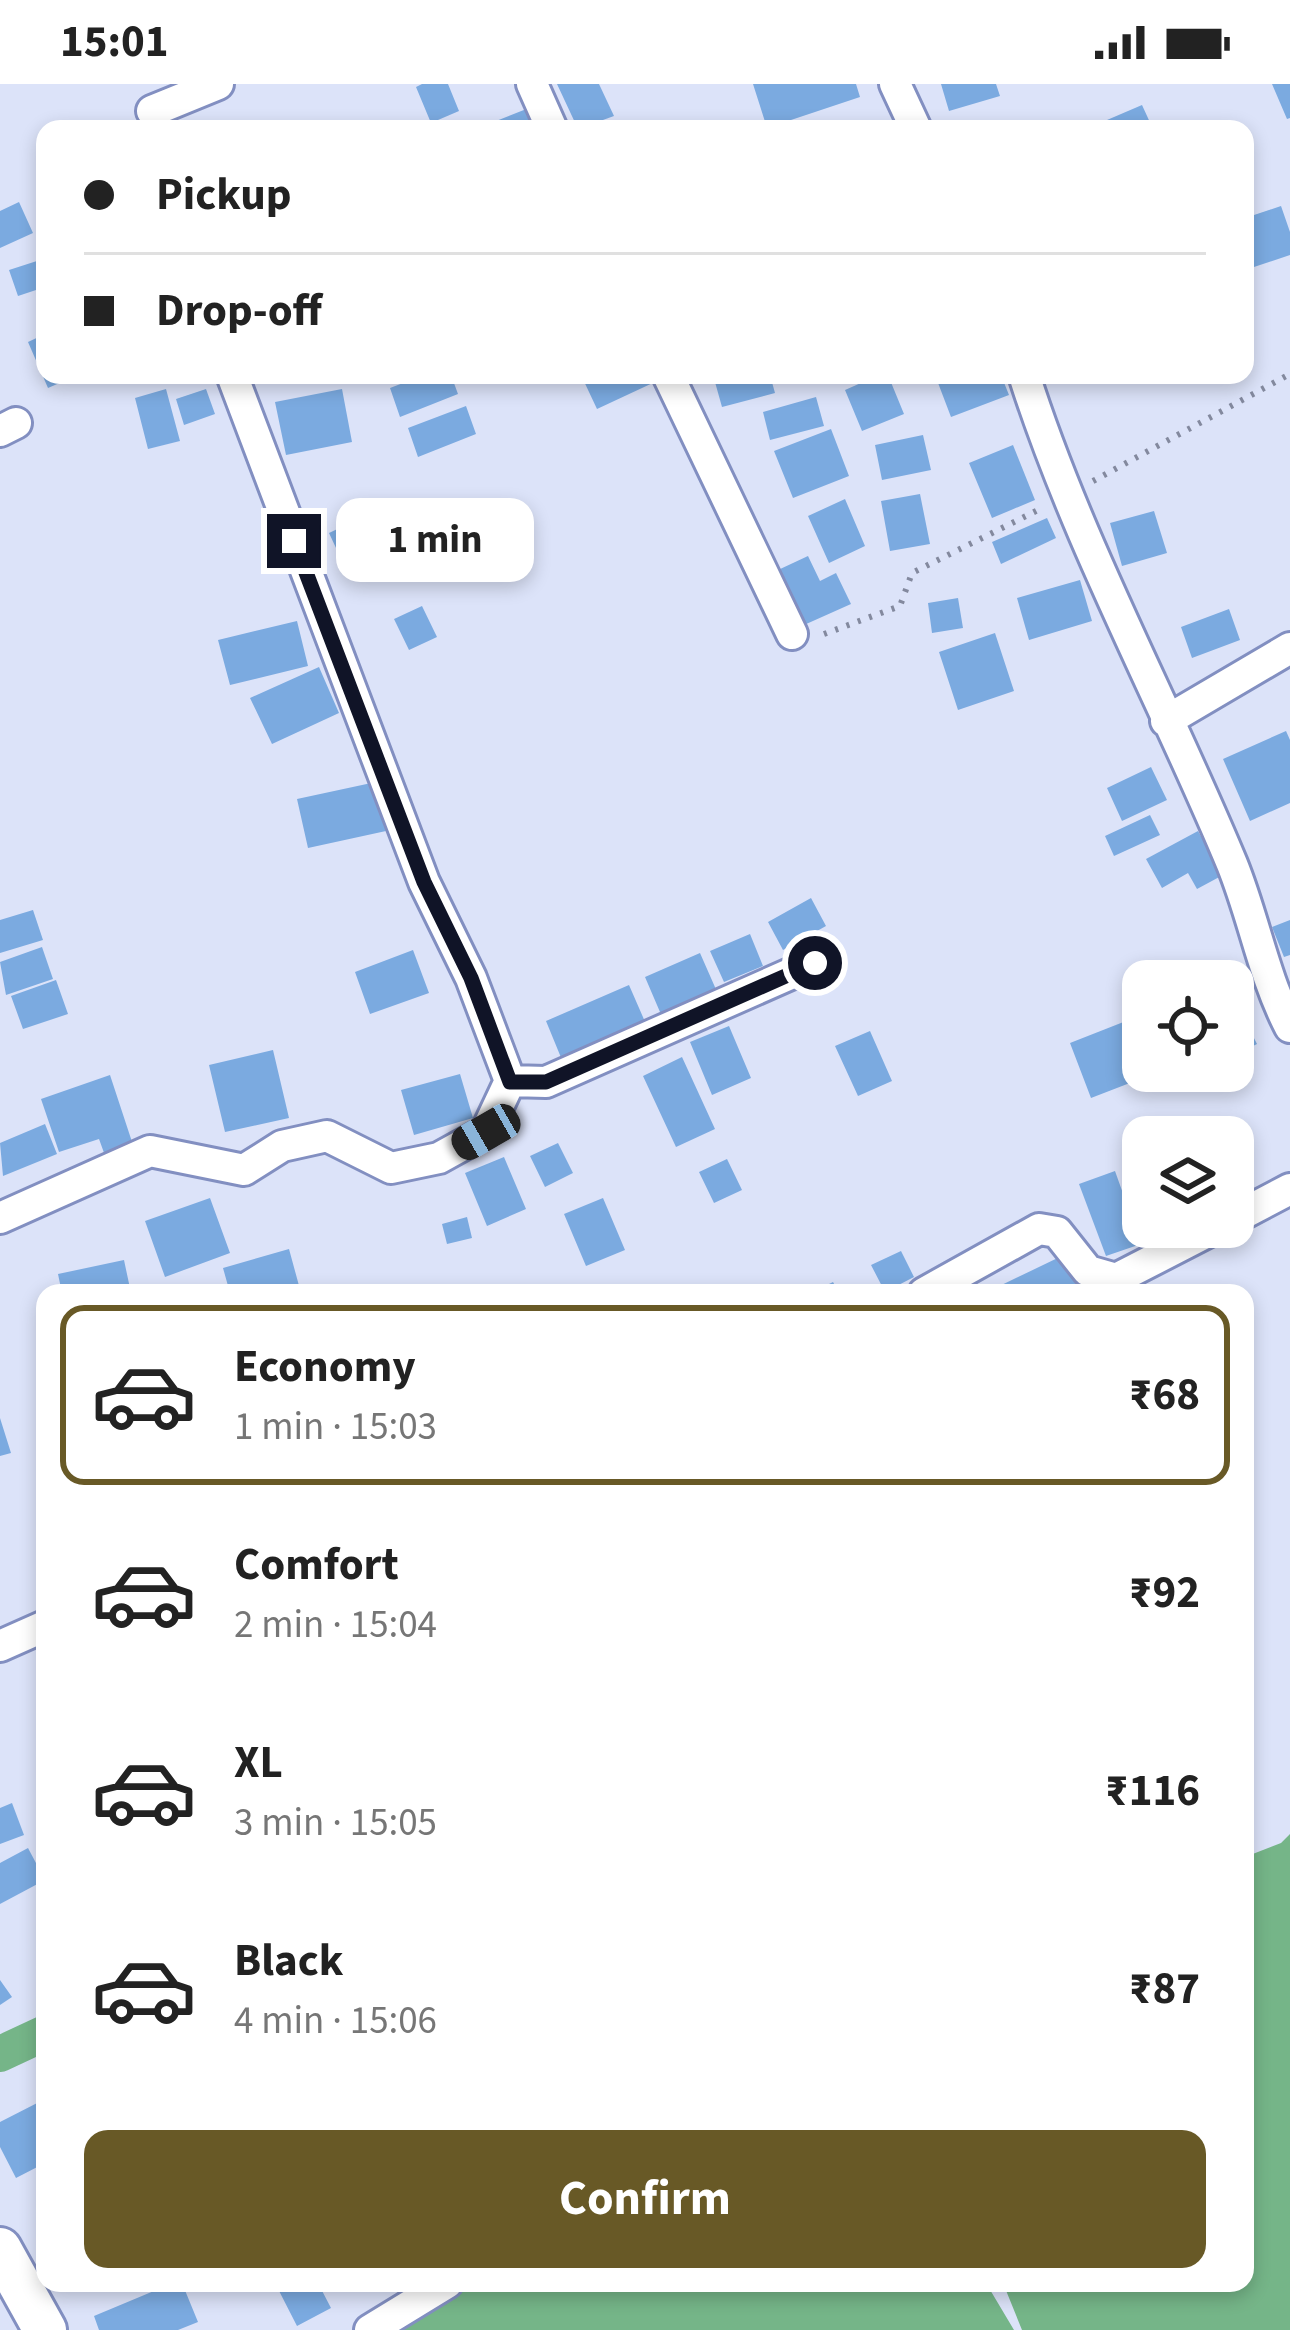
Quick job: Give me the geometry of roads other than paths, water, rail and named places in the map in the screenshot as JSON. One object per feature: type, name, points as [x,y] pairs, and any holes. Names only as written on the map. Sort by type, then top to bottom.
[{"type":"street","points":[[150,108],[218,84]]},
{"type":"street","points":[[532,84],[548,120]]},
{"type":"street","points":[[895,84],[912,120]]},
{"type":"street","points":[[0,1218],[150,1151],[244,1170],[282,1146],[326,1136],[391,1168],[439,1158],[486,1132],[510,1082],[471,978],[424,882],[235,384]]},
{"type":"street","points":[[672,384],[792,634]]},
{"type":"street","points":[[1027,384],[1066,496],[1234,868],[1272,992],[1290,1027]]},
{"type":"street","points":[[1166,721],[1290,648]]},
{"type":"street","points":[[510,1082],[546,1082],[815,963]]},
{"type":"street","points":[[1254,1208],[1290,1190]]},
{"type":"street","points":[[941,1284],[1039,1229],[1058,1232],[1088,1271],[1116,1279],[1176,1248]]},
{"type":"street","points":[[0,1646],[36,1630]]},
{"type":"street","points":[[0,2249],[45,2330]]},
{"type":"street","points":[[370,2330],[432,2292]]},
{"type":"waterway","points":[[0,2054],[36,2037]]}]
